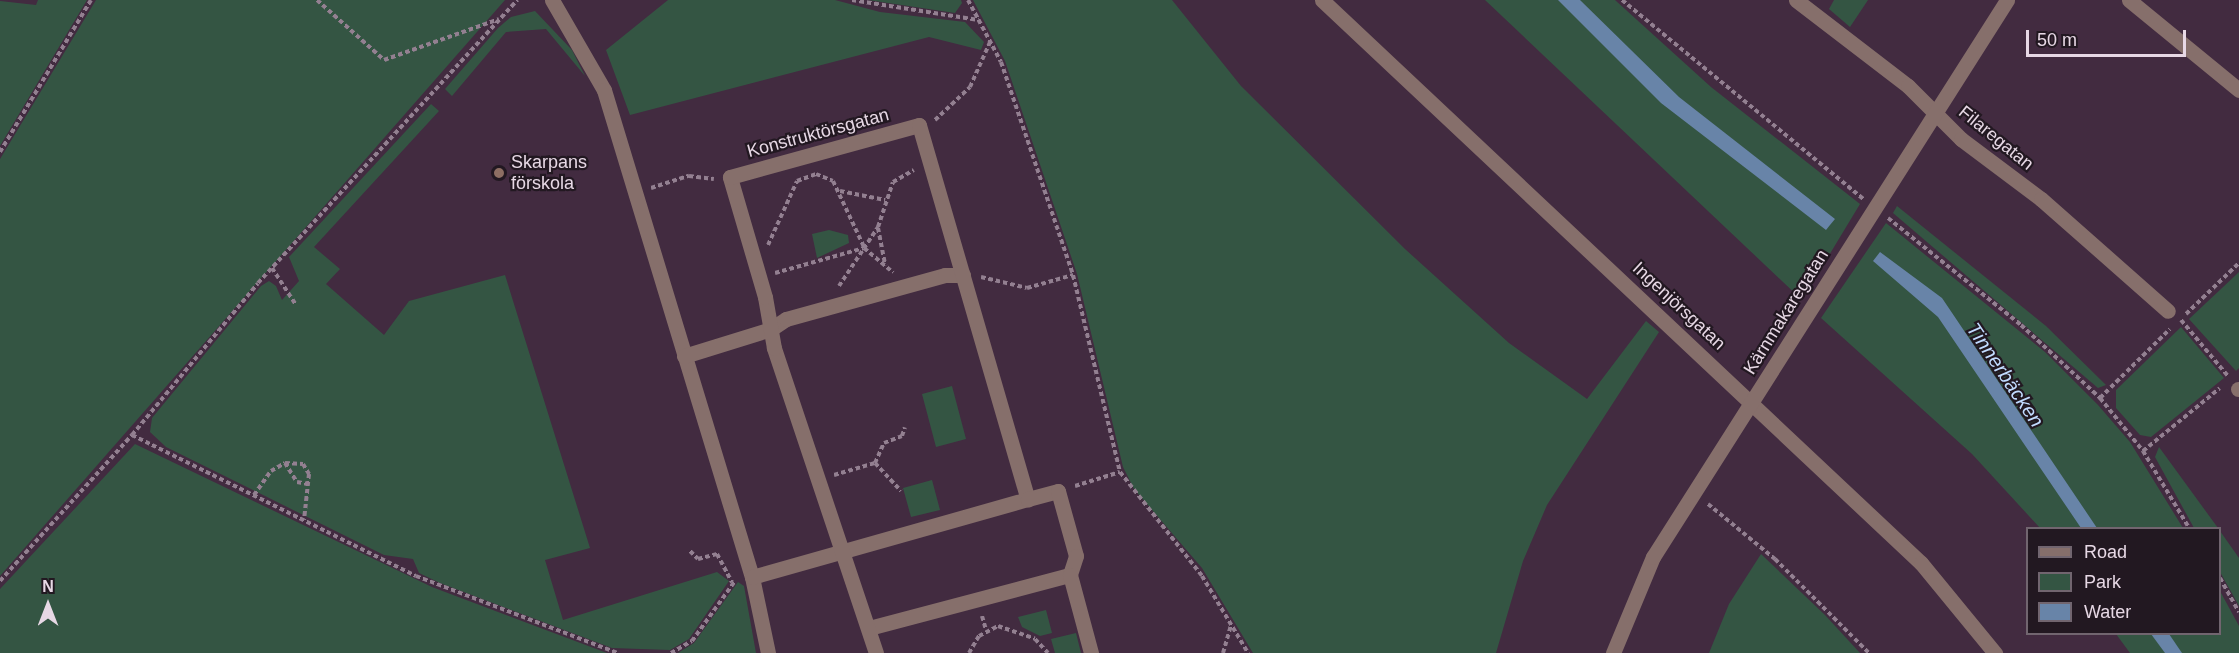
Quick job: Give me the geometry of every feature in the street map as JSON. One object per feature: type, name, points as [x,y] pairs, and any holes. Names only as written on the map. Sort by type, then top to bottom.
[{"type":"street","points":[[552,0],[604,90],[752,577],[768,653]]},
{"type":"street","name":"Ingenjörsgatan","points":[[1322,0],[1921,563],[1995,653]]},
{"type":"street","name":"Filaregatan","points":[[1797,0],[2168,311]]},
{"type":"street","name":"Kärnmakaregatan","points":[[1613,653],[1636,589],[1693,493],[1752,404],[2007,0]]},
{"type":"street","points":[[2129,0],[2239,90]]},
{"type":"street","points":[[919,125],[928,163],[963,274],[1028,499]]},
{"type":"street","name":"Konstruktörsgatan","points":[[876,653],[771,329],[760,278],[730,177],[919,125]]},
{"type":"street","points":[[684,356],[771,329],[823,308],[908,285],[963,274]]},
{"type":"street","points":[[752,577],[1058,491],[1076,556],[1070,575],[1091,653]]},
{"type":"street","points":[[869,628],[1070,575]]},
{"type":"path","points":[[0,152],[91,0]]},
{"type":"path","points":[[317,0],[384,60],[501,18]]},
{"type":"path","points":[[0,581],[132,435],[272,268],[517,0]]},
{"type":"path","points":[[852,0],[978,20]]},
{"type":"path","points":[[968,0],[990,41],[1072,275],[1120,472],[1202,576],[1248,653]]},
{"type":"path","points":[[1622,0],[1699,69],[1875,208],[2056,356],[2143,451],[2188,527]]},
{"type":"path","points":[[919,125],[934,121],[959,101],[990,41]]},
{"type":"path","points":[[753,255],[769,244],[797,181],[791,160]]},
{"type":"path","points":[[823,308],[878,227],[885,200],[899,176],[928,163]]},
{"type":"path","points":[[797,181],[816,174],[840,191],[885,200]]},
{"type":"path","points":[[634,193],[689,176],[730,177]]},
{"type":"path","points":[[840,191],[864,248],[908,285]]},
{"type":"path","points":[[878,227],[885,266]]},
{"type":"path","points":[[760,278],[864,248]]},
{"type":"path","points":[[272,268],[296,305]]},
{"type":"path","points":[[963,274],[1027,288],[1072,275]]},
{"type":"path","points":[[2168,311],[2236,386]]},
{"type":"path","points":[[2143,451],[2236,386],[2239,372]]},
{"type":"path","points":[[819,480],[875,463],[884,443],[902,436],[905,427]]},
{"type":"path","points":[[132,435],[425,580],[618,653]]},
{"type":"path","points":[[254,495],[271,471],[285,463],[308,468],[304,520]]},
{"type":"path","points":[[285,463],[297,482],[308,484]]},
{"type":"path","points":[[875,463],[902,491]]},
{"type":"path","points":[[1058,491],[1120,472]]},
{"type":"path","points":[[1693,493],[1775,559],[1869,653]]},
{"type":"path","points":[[690,551],[698,559],[717,554],[732,582]]},
{"type":"path","points":[[671,653],[692,641],[732,582],[752,577]]},
{"type":"path","points":[[2221,580],[2239,612]]},
{"type":"path","points":[[1223,653],[1232,624]]},
{"type":"path","points":[[969,653],[979,636],[998,626],[1035,639],[1048,653]]},
{"type":"green space","points":[[38,0],[87,0],[0,146],[0,1],[36,5]]},
{"type":"green space","points":[[96,0],[505,0],[0,576],[0,159]]},
{"type":"green space","points":[[668,0],[835,0],[880,12],[965,22],[984,42],[981,50],[929,37],[630,115],[606,50]]},
{"type":"green space","points":[[868,0],[961,0],[962,3],[955,13]]},
{"type":"green space","points":[[973,0],[1172,0],[1241,86],[1405,249],[1509,343],[1587,399],[1646,321],[1659,332],[1547,505],[1523,561],[1496,653],[1253,653],[1202,568],[1134,489],[1123,467],[1077,274],[1005,61]]},
{"type":"green space","points":[[1485,0],[1615,0],[1711,87],[1860,204],[1802,300]]},
{"type":"green space","points":[[1834,0],[1868,0],[1850,27],[1829,9]]},
{"type":"green space","points":[[535,11],[572,50],[585,76],[546,29],[506,32],[452,96],[445,89],[498,28],[511,17]]},
{"type":"green space","points":[[431,104],[439,111],[314,247],[340,269],[326,284],[384,335],[409,301],[505,275],[590,548],[545,560],[563,620],[717,572],[729,581],[689,639],[670,650],[612,648],[440,583],[419,573],[413,559],[384,555],[166,447],[150,432],[152,418],[261,286],[269,281],[276,286],[282,300],[299,281],[289,257]]},
{"type":"green space","points":[[1897,206],[2046,326],[2106,385],[2098,388],[1893,213]]},
{"type":"green space","points":[[1886,223],[2045,352],[2098,405],[2130,442],[2182,527],[2039,527],[1972,454],[1821,318]]},
{"type":"green space","points":[[829,230],[848,235],[849,243],[817,258],[812,234]]},
{"type":"green space","points":[[2239,272],[2239,368],[2236,371],[2189,319]]},
{"type":"green space","points":[[2181,327],[2224,378],[2151,437],[2140,435],[2116,408],[2116,390]]},
{"type":"green space","points":[[952,386],[966,439],[936,447],[922,394]]},
{"type":"green space","points":[[135,444],[432,587],[607,653],[0,653],[0,589]]},
{"type":"green space","points":[[2159,447],[2217,527],[2193,527],[2155,457]]},
{"type":"green space","points":[[932,480],[940,510],[911,517],[903,488]]},
{"type":"green space","points":[[2221,532],[2239,558],[2239,606],[2221,574]]},
{"type":"green space","points":[[1761,554],[1825,615],[1860,653],[1709,653],[1729,604]]},
{"type":"green space","points":[[738,582],[744,586],[756,653],[678,653],[694,643]]},
{"type":"green space","points":[[2221,593],[2239,626],[2239,653],[2130,653],[2117,635],[2221,635]]},
{"type":"green space","points":[[1046,610],[1052,633],[1040,636],[1022,627],[1018,617]]},
{"type":"green space","points":[[1076,633],[1081,653],[1055,653],[1051,639]]},
{"type":"water","points":[[1558,0],[1580,0],[1679,97],[1835,219],[1826,230],[1661,103]]},
{"type":"water","points":[[1880,252],[1942,298],[2096,527],[2080,527],[1938,317],[1873,261]]},
{"type":"water","points":[[2152,635],[2170,635],[2182,653],[2165,653]]},
{"type":"place","name":"Skarpans förskola","points":[[499,173]]},
{"type":"water label","name":"Tinnerbäcken","points":[[2005,375]]}]
